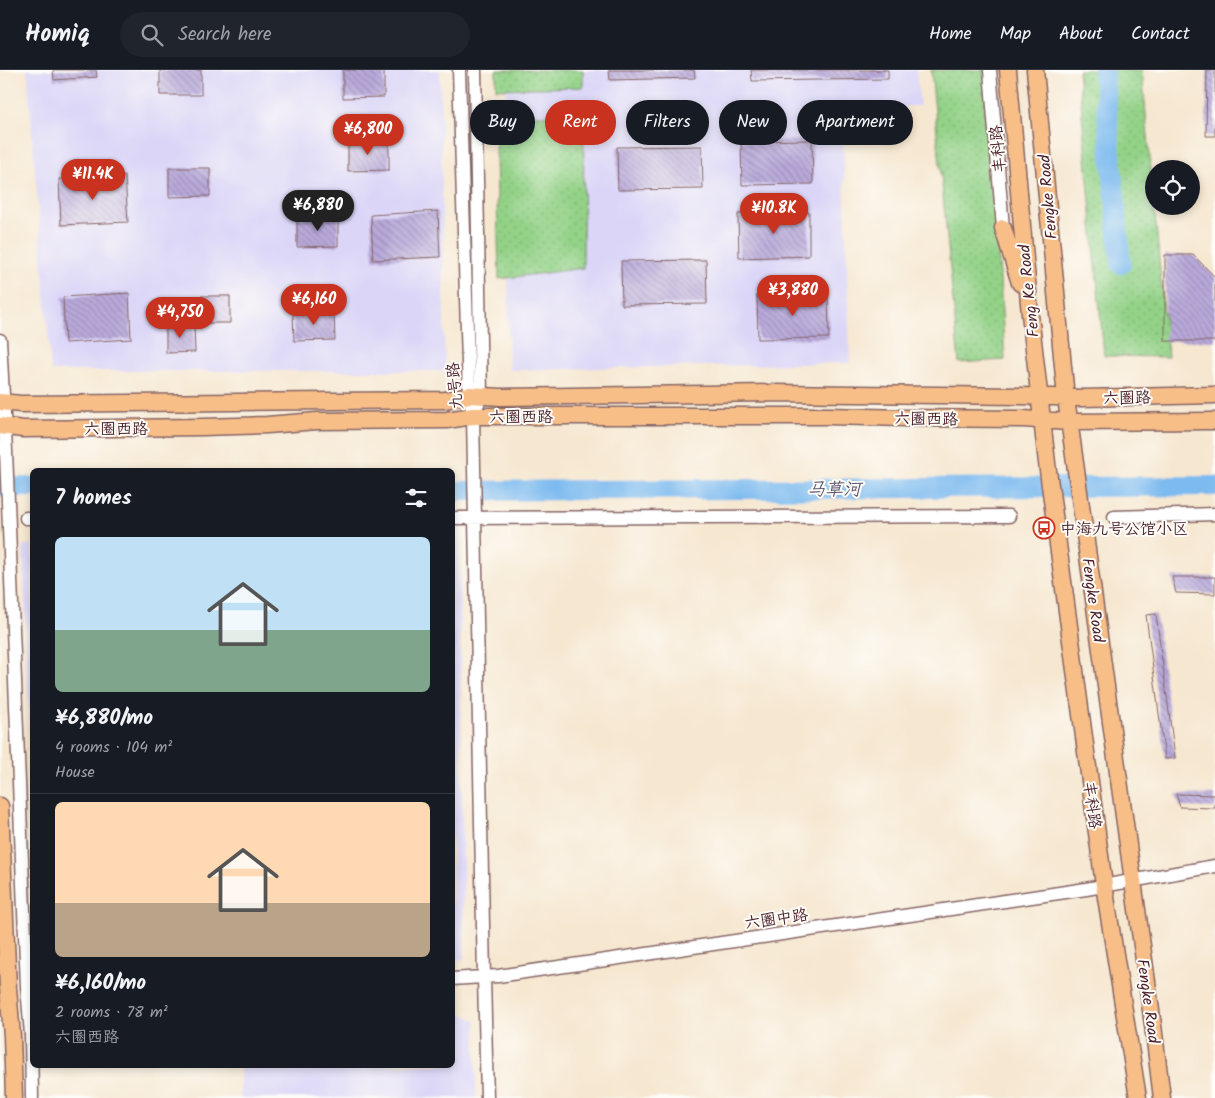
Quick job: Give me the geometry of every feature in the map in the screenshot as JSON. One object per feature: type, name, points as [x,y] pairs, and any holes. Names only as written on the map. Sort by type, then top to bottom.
[{"type":"main road","name":"Feng Ke Road","points":[[1008,70],[1030,314],[1053,512]]},
{"type":"main road","name":"Fengke Road","points":[[1035,70],[1066,398],[1162,1098]]},
{"type":"main road","points":[[1003,228],[1030,314]]},
{"type":"main road","name":"六圈西路","points":[[2,402],[30,404],[445,400],[475,395],[501,397],[774,393],[1039,397]]},
{"type":"main road","name":"六圈路","points":[[1039,397],[1215,395]]},
{"type":"main road","name":"六圈西路","points":[[2,426],[22,429],[203,427],[317,421],[446,420],[473,416],[829,416],[1042,420]]},
{"type":"main road","name":"六圈路","points":[[1042,420],[1069,422],[1215,420]]},
{"type":"main road","name":"丰科路","points":[[1053,512],[1104,885],[1138,1098]]},
{"type":"main road","points":[[0,806],[8,988],[5,1014],[12,1036],[14,1098]]},
{"type":"street","name":"九号路","points":[[459,70],[475,395]]},
{"type":"street","name":"九号路","points":[[473,416],[475,395],[475,70]]},
{"type":"street","name":"丰科路","points":[[990,70],[1003,228]]},
{"type":"street","points":[[0,340],[2,426],[7,470],[30,990]]},
{"type":"street","points":[[473,416],[488,1098]]},
{"type":"street","points":[[455,517],[475,514],[1009,516]]},
{"type":"street","points":[[1114,516],[1215,514]]},
{"type":"street","name":"六圈中路","points":[[455,979],[517,973],[1133,881],[1215,866]]},
{"type":"street","points":[[5,1014],[30,1012]]},
{"type":"street","points":[[32,1068],[32,1098]]},
{"type":"shaded area","points":[[27,70],[440,70],[445,371],[51,371]]},
{"type":"shaded area","points":[[506,70],[916,70],[920,106],[913,106],[913,100],[797,100],[797,145],[843,145],[850,363],[509,370],[507,145],[535,145],[535,100],[506,100]]},
{"type":"shaded area","points":[[455,539],[459,539],[464,959],[455,960]]},
{"type":"shaded area","points":[[30,544],[30,747],[23,545]]},
{"type":"shaded area","points":[[455,1009],[476,1021],[476,1098],[240,1098],[240,1068],[455,1068]]},
{"type":"green space","points":[[496,70],[583,70],[583,87],[496,89]]},
{"type":"green space","points":[[931,70],[987,70],[1005,360],[959,363]]},
{"type":"green space","points":[[1078,70],[1142,70],[1150,160],[1145,160],[1145,215],[1155,215],[1168,357],[1104,356]]},
{"type":"green space","points":[[535,115],[545,115],[545,145],[584,145],[583,268],[499,279],[496,145],[535,145]]},
{"type":"building","points":[[53,70],[96,70],[97,77],[54,80]]},
{"type":"building","points":[[160,70],[201,70],[201,95],[160,95]]},
{"type":"building","points":[[343,70],[384,70],[384,97],[343,98]]},
{"type":"building","points":[[609,70],[694,70],[695,78],[610,80]]},
{"type":"building","points":[[751,70],[888,70],[888,79],[752,81]]},
{"type":"building","points":[[1207,70],[1215,70],[1215,136],[1206,136]]},
{"type":"building","points":[[787,140],[797,140],[797,145],[812,145],[813,184],[742,185],[741,145],[787,145]]},
{"type":"building","points":[[389,142],[389,170],[348,171],[348,143]]},
{"type":"building","points":[[702,146],[703,189],[618,190],[617,147]]},
{"type":"building","points":[[169,168],[210,168],[210,196],[169,197]]},
{"type":"building","points":[[125,176],[128,222],[61,225],[59,179]]},
{"type":"building","points":[[438,211],[440,257],[373,260],[371,215]]},
{"type":"building","points":[[809,212],[809,256],[739,258],[738,214]]},
{"type":"building","points":[[338,217],[338,246],[297,247],[297,218]]},
{"type":"building","points":[[1165,255],[1193,255],[1215,277],[1215,341],[1165,341]]},
{"type":"building","points":[[706,260],[707,304],[622,305],[621,261]]},
{"type":"building","points":[[129,293],[131,339],[65,343],[63,297]]},
{"type":"building","points":[[828,294],[829,338],[758,339],[757,295]]},
{"type":"building","points":[[201,296],[230,296],[230,323],[201,323]]},
{"type":"building","points":[[334,312],[335,340],[294,341],[293,313]]},
{"type":"building","points":[[194,325],[195,352],[166,353],[166,326]]},
{"type":"building","points":[[1172,577],[1215,577],[1215,594],[1176,593]]},
{"type":"building","points":[[1156,614],[1175,758],[1165,759],[1146,615]]},
{"type":"building","points":[[1176,794],[1215,795],[1215,808],[1180,807]]},
{"type":"waterway","points":[[1103,70],[1121,264]]},
{"type":"waterway","name":"马草河","points":[[455,491],[1215,486]]},
{"type":"waterway","name":"马草河","points":[[0,487],[30,487]]},
{"type":"place","name":"中海九号公馆小区","points":[[1044,528]]}]
